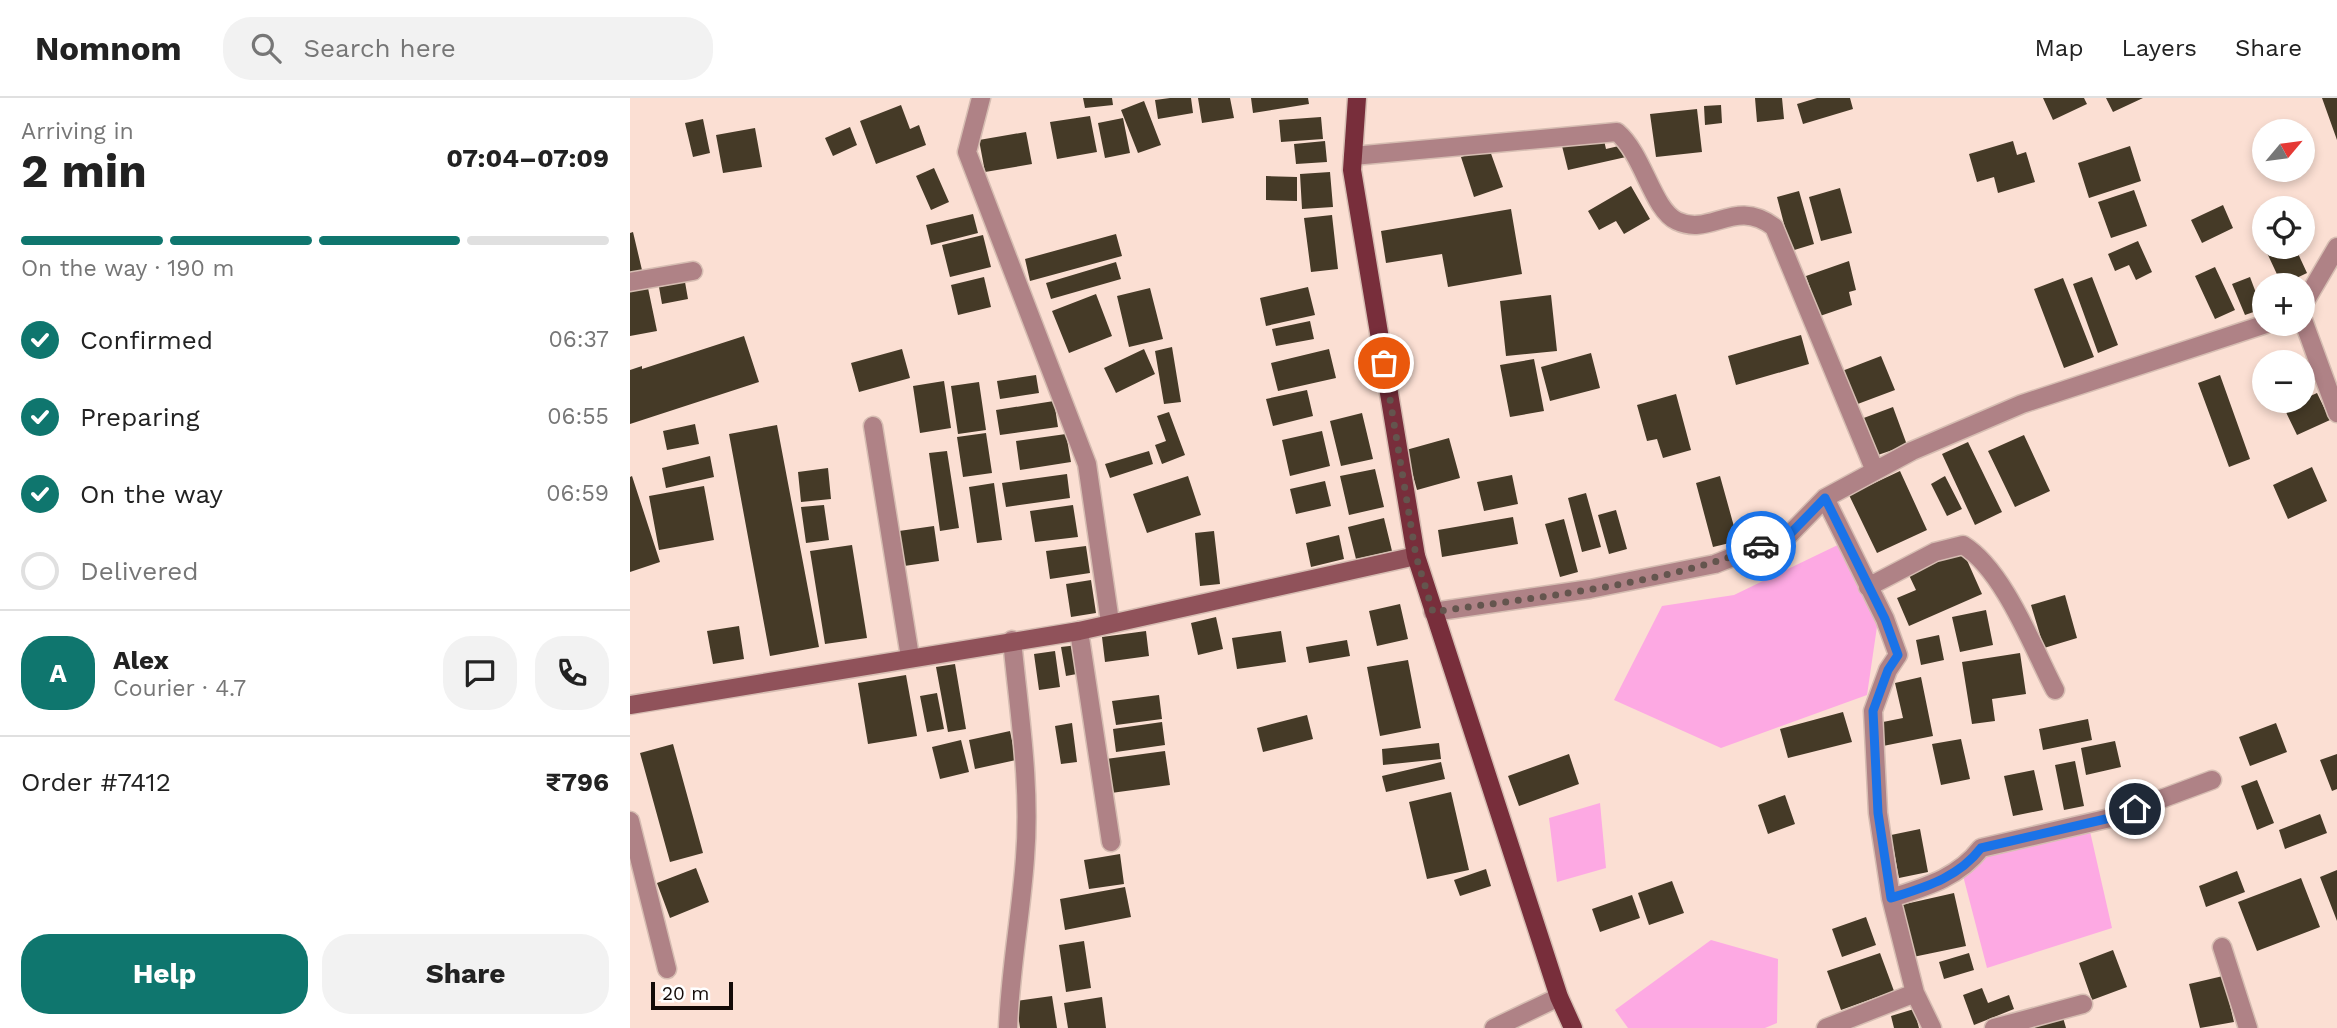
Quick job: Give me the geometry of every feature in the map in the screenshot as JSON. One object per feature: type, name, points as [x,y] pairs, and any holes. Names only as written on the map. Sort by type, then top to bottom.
[{"type":"main road","points":[[1357,98],[1352,170],[1416,556],[1559,997],[1573,1028]]},
{"type":"street","points":[[981,98],[967,152],[1087,464],[1110,622]]},
{"type":"street","points":[[1353,156],[1617,132],[1631,144],[1659,203],[1673,219],[1689,226],[1745,214],[1761,217],[1774,228],[1875,471]]},
{"type":"street","points":[[2315,285],[2337,247]]},
{"type":"street","points":[[630,282],[693,271]]},
{"type":"street","points":[[1433,612],[1590,589],[1715,564],[1789,535],[1825,498],[1912,451],[2022,404],[2252,329]]},
{"type":"street","points":[[2309,336],[2337,413]]},
{"type":"street","points":[[873,426],[910,657]]},
{"type":"street","points":[[1825,498],[1898,655],[1888,670],[1873,711],[1878,813],[1891,898],[1915,993],[1932,1028]]},
{"type":"street","points":[[1868,587],[1935,552],[1964,545],[1976,553],[1999,584],[2055,690]]},
{"type":"street","points":[[630,705],[1079,631],[1416,556]]},
{"type":"street","points":[[1079,631],[1111,842]]},
{"type":"street","points":[[1008,1028],[1011,968],[1026,856],[1027,775],[1012,640]]},
{"type":"street","points":[[1891,898],[1938,883],[1970,863],[1981,848],[2110,818],[2212,780]]},
{"type":"street","points":[[630,821],[667,970]]},
{"type":"street","points":[[2222,947],[2248,1028]]},
{"type":"street","points":[[1826,1028],[1915,993]]},
{"type":"street","points":[[1494,1028],[1559,997]]},
{"type":"street","points":[[1994,1028],[2083,1004]]},
{"type":"shaded area","points":[[1844,542],[1880,606],[1867,695],[1721,748],[1614,700],[1662,606],[1734,595]]},
{"type":"shaded area","points":[[1600,803],[1606,868],[1557,882],[1549,818]]},
{"type":"shaded area","points":[[2089,827],[2112,928],[1987,968],[1960,864]]},
{"type":"shaded area","points":[[1711,940],[1778,959],[1777,1023],[1765,1028],[1628,1028],[1615,1010]]},
{"type":"building","points":[[1083,98],[1112,98],[1113,105],[1085,108]]},
{"type":"building","points":[[1191,98],[1193,113],[1158,119],[1155,100]]},
{"type":"building","points":[[1198,98],[1230,98],[1234,118],[1202,123]]},
{"type":"building","points":[[1251,98],[1308,98],[1309,104],[1253,113]]},
{"type":"building","points":[[1755,98],[1782,98],[1784,119],[1757,122]]},
{"type":"building","points":[[1817,98],[1850,98],[1853,109],[1803,124],[1797,104]]},
{"type":"building","points":[[2043,98],[2084,98],[2087,104],[2053,120]]},
{"type":"building","points":[[2106,98],[2143,98],[2113,112]]},
{"type":"building","points":[[2322,98],[2337,98],[2337,140]]},
{"type":"building","points":[[1144,101],[1161,145],[1138,153],[1121,110]]},
{"type":"building","points":[[901,105],[910,129],[919,125],[926,145],[876,164],[860,121]]},
{"type":"building","points":[[1721,105],[1722,123],[1705,125],[1704,106]]},
{"type":"building","points":[[1697,109],[1702,152],[1656,157],[1650,114]]},
{"type":"building","points":[[1090,116],[1097,152],[1057,159],[1050,122]]},
{"type":"building","points":[[1321,117],[1323,139],[1281,142],[1279,120]]},
{"type":"building","points":[[1123,118],[1130,153],[1105,158],[1098,123]]},
{"type":"building","points":[[703,119],[710,153],[693,157],[685,123]]},
{"type":"building","points":[[850,127],[857,145],[833,156],[825,138]]},
{"type":"building","points":[[755,128],[762,167],[723,173],[716,135]]},
{"type":"building","points":[[1026,132],[1032,164],[985,172],[979,140]]},
{"type":"building","points":[[1603,136],[1606,149],[1623,145],[1626,157],[1568,170],[1562,146]]},
{"type":"building","points":[[1325,141],[1327,162],[1296,164],[1294,144]]},
{"type":"building","points":[[2013,141],[2017,155],[2026,152],[2035,182],[1998,193],[1994,177],[1977,182],[1969,154]]},
{"type":"building","points":[[2130,146],[2141,181],[2089,198],[2078,163]]},
{"type":"building","points":[[1489,148],[1503,187],[1474,197],[1461,157]]},
{"type":"building","points":[[934,168],[949,202],[931,210],[916,176]]},
{"type":"building","points":[[1330,172],[1333,207],[1302,209],[1300,174]]},
{"type":"building","points":[[1266,176],[1297,177],[1297,201],[1266,200]]},
{"type":"building","points":[[1631,186],[1650,219],[1624,234],[1616,221],[1599,230],[1588,211]]},
{"type":"building","points":[[1840,188],[1852,233],[1821,241],[1809,197]]},
{"type":"building","points":[[2134,190],[2147,226],[2111,238],[2098,202]]},
{"type":"building","points":[[1799,191],[1814,244],[1791,251],[1777,197]]},
{"type":"building","points":[[2223,205],[2233,228],[2202,243],[2191,220]]},
{"type":"building","points":[[1511,209],[1522,274],[1448,287],[1442,254],[1386,263],[1381,231]]},
{"type":"building","points":[[973,214],[978,233],[931,245],[926,225]]},
{"type":"building","points":[[1332,215],[1338,269],[1311,272],[1304,218]]},
{"type":"building","points":[[633,232],[642,270],[630,273],[630,233]]},
{"type":"building","points":[[1116,234],[1122,256],[1030,281],[1025,259]]},
{"type":"building","points":[[983,235],[991,267],[950,277],[942,245]]},
{"type":"building","points":[[2138,241],[2152,272],[2136,280],[2129,265],[2115,271],[2108,254]]},
{"type":"building","points":[[2270,259],[2301,259],[2307,273],[2276,273]]},
{"type":"building","points":[[1849,261],[1856,290],[1849,292],[1852,305],[1820,316],[1806,276]]},
{"type":"building","points":[[1116,262],[1121,279],[1051,299],[1046,283]]},
{"type":"building","points":[[2215,267],[2235,310],[2215,319],[2195,276]]},
{"type":"building","points":[[984,277],[991,307],[958,315],[951,285]]},
{"type":"building","points":[[2092,277],[2118,345],[2098,353],[2073,284]]},
{"type":"building","points":[[2250,277],[2252,313],[2245,315],[2232,284]]},
{"type":"building","points":[[2063,278],[2094,357],[2064,368],[2034,289]]},
{"type":"building","points":[[685,282],[688,299],[662,304],[659,287]]},
{"type":"building","points":[[1308,287],[1315,315],[1266,326],[1260,298]]},
{"type":"building","points":[[648,288],[657,331],[630,336],[630,292]]},
{"type":"building","points":[[1150,288],[1163,339],[1129,347],[1117,296]]},
{"type":"building","points":[[1096,294],[1112,336],[1069,353],[1052,311]]},
{"type":"building","points":[[1551,295],[1557,351],[1506,356],[1500,301]]},
{"type":"building","points":[[1310,321],[1314,339],[1276,346],[1272,329]]},
{"type":"building","points":[[1801,335],[1809,364],[1736,385],[1728,356]]},
{"type":"building","points":[[744,336],[759,382],[630,424],[630,370],[642,366],[642,369]]},
{"type":"building","points":[[1172,347],[1181,402],[1164,404],[1155,351]]},
{"type":"building","points":[[902,349],[910,378],[859,392],[851,363]]},
{"type":"building","points":[[1144,349],[1155,374],[1116,393],[1104,368]]},
{"type":"building","points":[[1329,349],[1336,378],[1278,391],[1271,363]]},
{"type":"building","points":[[1591,353],[1600,388],[1550,401],[1541,367]]},
{"type":"building","points":[[1881,356],[1895,390],[1855,405],[1842,371]]},
{"type":"building","points":[[1534,359],[1544,411],[1510,417],[1500,365]]},
{"type":"building","points":[[1036,375],[1039,393],[1000,399],[997,381]]},
{"type":"building","points":[[2220,375],[2250,459],[2229,467],[2198,383]]},
{"type":"building","points":[[944,381],[951,428],[920,433],[913,386]]},
{"type":"building","points":[[979,382],[986,430],[958,434],[951,386]]},
{"type":"building","points":[[1307,390],[1313,416],[1273,426],[1266,399]]},
{"type":"building","points":[[2317,393],[2330,420],[2297,435],[2286,413],[2315,413]]},
{"type":"building","points":[[1676,394],[1691,450],[1663,458],[1657,439],[1647,441],[1637,405]]},
{"type":"building","points":[[1054,401],[1058,427],[1000,435],[996,410]]},
{"type":"building","points":[[1893,407],[1907,445],[1875,456],[1861,419]]},
{"type":"building","points":[[1169,412],[1185,455],[1162,464],[1155,445],[1166,441],[1157,416]]},
{"type":"building","points":[[1362,413],[1373,459],[1341,466],[1330,421]]},
{"type":"building","points":[[695,424],[699,444],[667,450],[663,431]]},
{"type":"building","points":[[777,425],[819,647],[770,656],[729,434]]},
{"type":"building","points":[[1322,431],[1330,466],[1290,476],[1282,440]]},
{"type":"building","points":[[986,433],[992,473],[963,477],[957,437]]},
{"type":"building","points":[[1066,434],[1071,462],[1020,470],[1016,441]]},
{"type":"building","points":[[2024,435],[2050,491],[2015,507],[1988,451]]},
{"type":"building","points":[[1449,438],[1460,478],[1417,490],[1406,450]]},
{"type":"building","points":[[1968,442],[2002,512],[1975,525],[1942,454]]},
{"type":"building","points":[[947,451],[959,528],[940,531],[929,453]]},
{"type":"building","points":[[1149,451],[1153,464],[1110,478],[1105,464]]},
{"type":"building","points":[[710,456],[714,477],[666,488],[662,468]]},
{"type":"building","points":[[2312,467],[2327,501],[2288,519],[2273,485]]},
{"type":"building","points":[[828,468],[831,499],[801,502],[798,472]]},
{"type":"building","points":[[1375,469],[1384,507],[1349,515],[1340,476]]},
{"type":"building","points":[[1900,471],[1927,530],[1877,553],[1849,495]]},
{"type":"building","points":[[1067,474],[1070,498],[1006,507],[1002,483]]},
{"type":"building","points":[[1512,475],[1518,504],[1484,511],[1477,482]]},
{"type":"building","points":[[632,476],[660,562],[630,572],[630,477]]},
{"type":"building","points":[[1188,476],[1201,515],[1147,533],[1133,494]]},
{"type":"building","points":[[1720,476],[1738,541],[1713,547],[1696,483]]},
{"type":"building","points":[[1945,476],[1962,509],[1947,516],[1931,484]]},
{"type":"building","points":[[1325,481],[1331,506],[1296,514],[1290,489]]},
{"type":"building","points":[[994,483],[1002,540],[977,543],[969,487]]},
{"type":"building","points":[[704,486],[714,540],[659,550],[649,496]]},
{"type":"building","points":[[1586,493],[1601,547],[1582,552],[1568,498]]},
{"type":"building","points":[[824,505],[829,540],[806,543],[801,507]]},
{"type":"building","points":[[1073,505],[1078,537],[1035,542],[1030,511]]},
{"type":"building","points":[[1616,510],[1627,549],[1609,554],[1598,515]]},
{"type":"building","points":[[1513,517],[1518,544],[1442,557],[1438,530]]},
{"type":"building","points":[[1384,518],[1392,551],[1356,559],[1348,527]]},
{"type":"building","points":[[1564,519],[1578,572],[1560,577],[1545,524]]},
{"type":"building","points":[[934,526],[939,561],[904,566],[899,531]]},
{"type":"building","points":[[1214,531],[1220,584],[1200,586],[1195,533]]},
{"type":"building","points":[[1339,535],[1344,559],[1311,567],[1306,543]]},
{"type":"building","points":[[852,545],[867,638],[825,644],[810,551]]},
{"type":"building","points":[[1086,546],[1090,573],[1050,579],[1046,551]]},
{"type":"building","points":[[1962,549],[1982,594],[1909,626],[1897,598],[1916,590],[1908,573]]},
{"type":"building","points":[[1091,580],[1096,613],[1071,617],[1066,584]]},
{"type":"building","points":[[2065,595],[2077,638],[2044,648],[2031,605]]},
{"type":"building","points":[[1400,604],[1408,639],[1377,646],[1369,611]]},
{"type":"building","points":[[1986,610],[1993,645],[1960,652],[1952,617]]},
{"type":"building","points":[[1216,617],[1223,649],[1198,655],[1191,623]]},
{"type":"building","points":[[739,626],[744,659],[713,664],[707,631]]},
{"type":"building","points":[[1146,631],[1149,656],[1105,662],[1102,637]]},
{"type":"building","points":[[1281,631],[1286,662],[1237,669],[1232,638]]},
{"type":"building","points":[[1939,635],[1944,660],[1921,665],[1916,640]]},
{"type":"building","points":[[1347,640],[1350,656],[1309,663],[1306,647]]},
{"type":"building","points":[[1078,645],[1082,673],[1066,676],[1061,647]]},
{"type":"building","points":[[1055,651],[1060,687],[1039,690],[1034,654]]},
{"type":"building","points":[[2020,653],[2026,694],[1992,699],[1995,721],[1972,724],[1962,662]]},
{"type":"building","points":[[1408,660],[1421,728],[1380,736],[1367,667]]},
{"type":"building","points":[[955,664],[966,729],[948,732],[936,667]]},
{"type":"building","points":[[906,675],[917,736],[868,744],[858,683]]},
{"type":"building","points":[[1921,677],[1933,736],[1883,746],[1878,723],[1903,718],[1895,683]]},
{"type":"building","points":[[937,693],[944,729],[927,732],[920,696]]},
{"type":"building","points":[[1159,695],[1162,719],[1116,725],[1112,701]]},
{"type":"building","points":[[1843,712],[1852,742],[1788,758],[1780,729]]},
{"type":"building","points":[[1307,715],[1313,739],[1263,752],[1257,728]]},
{"type":"building","points":[[2088,719],[2092,740],[2043,750],[2039,729]]},
{"type":"building","points":[[1162,722],[1165,745],[1116,752],[1113,729]]},
{"type":"building","points":[[1072,723],[1077,762],[1061,764],[1055,726]]},
{"type":"building","points":[[2276,723],[2287,752],[2250,766],[2239,737]]},
{"type":"building","points":[[1010,731],[1016,760],[975,769],[969,740]]},
{"type":"building","points":[[1961,739],[1970,779],[1941,785],[1932,744]]},
{"type":"building","points":[[961,740],[969,772],[940,779],[932,747]]},
{"type":"building","points":[[2115,741],[2121,767],[2086,775],[2081,748]]},
{"type":"building","points":[[1439,743],[1441,759],[1383,765],[1382,749]]},
{"type":"building","points":[[673,744],[703,853],[670,862],[640,753]]},
{"type":"building","points":[[1165,751],[1170,785],[1111,793],[1106,759]]},
{"type":"building","points":[[1569,754],[1579,784],[1519,806],[1508,776]]},
{"type":"building","points":[[2337,754],[2337,789],[2332,791],[2320,760]]},
{"type":"building","points":[[2075,761],[2084,806],[2064,810],[2055,765]]},
{"type":"building","points":[[1441,762],[1445,779],[1386,792],[1382,776]]},
{"type":"building","points":[[2034,770],[2043,810],[2013,816],[2004,776]]},
{"type":"building","points":[[2257,780],[2274,823],[2257,830],[2241,786]]},
{"type":"building","points":[[1451,792],[1469,870],[1427,879],[1409,802]]},
{"type":"building","points":[[1785,795],[1795,824],[1768,834],[1758,805]]},
{"type":"building","points":[[2320,814],[2327,833],[2285,849],[2279,830]]},
{"type":"building","points":[[1920,829],[1928,872],[1899,878],[1891,835]]},
{"type":"building","points":[[1120,854],[1124,884],[1089,889],[1084,860]]},
{"type":"building","points":[[696,868],[709,902],[670,918],[657,883]]},
{"type":"building","points":[[1486,869],[1491,886],[1460,896],[1454,880]]},
{"type":"building","points":[[2337,870],[2337,921],[2320,877]]},
{"type":"building","points":[[2237,871],[2245,892],[2206,907],[2199,886]]},
{"type":"building","points":[[2301,878],[2320,927],[2257,951],[2238,902]]},
{"type":"building","points":[[1672,881],[1684,913],[1649,925],[1638,893]]},
{"type":"building","points":[[1125,887],[1131,917],[1065,930],[1060,899]]},
{"type":"building","points":[[1954,893],[1966,946],[1913,957],[1901,905]]},
{"type":"building","points":[[1632,895],[1640,918],[1600,932],[1592,909]]},
{"type":"building","points":[[1866,917],[1876,945],[1842,957],[1832,929]]},
{"type":"building","points":[[1084,941],[1091,988],[1066,992],[1059,945]]},
{"type":"building","points":[[2113,950],[2127,987],[2092,1000],[2079,963]]},
{"type":"building","points":[[1880,953],[1894,991],[1841,1010],[1827,971]]},
{"type":"building","points":[[1969,953],[1974,970],[1944,979],[1939,962]]},
{"type":"building","points":[[2223,976],[2234,1022],[2200,1028],[2189,984]]},
{"type":"building","points":[[1982,988],[1988,1003],[2009,995],[2014,1009],[1974,1025],[1963,995]]},
{"type":"building","points":[[1052,996],[1057,1028],[1020,1028],[1016,1001]]},
{"type":"building","points":[[1102,997],[1106,1028],[1068,1028],[1064,1003]]},
{"type":"building","points":[[1914,1009],[1919,1028],[1894,1028],[1891,1016]]},
{"type":"building","points":[[2062,1014],[2066,1028],[2035,1028],[2033,1023]]},
{"type":"way so far","points":[[1384,363],[1416,556],[1433,612],[1590,589],[1715,564],[1761,546]]},
{"type":"route","points":[[1761,546],[1789,535],[1825,498],[1885,619],[1898,655],[1888,670],[1873,711],[1878,813],[1891,898],[1938,883],[1970,863],[1981,848],[2110,818],[2135,809]]}]
